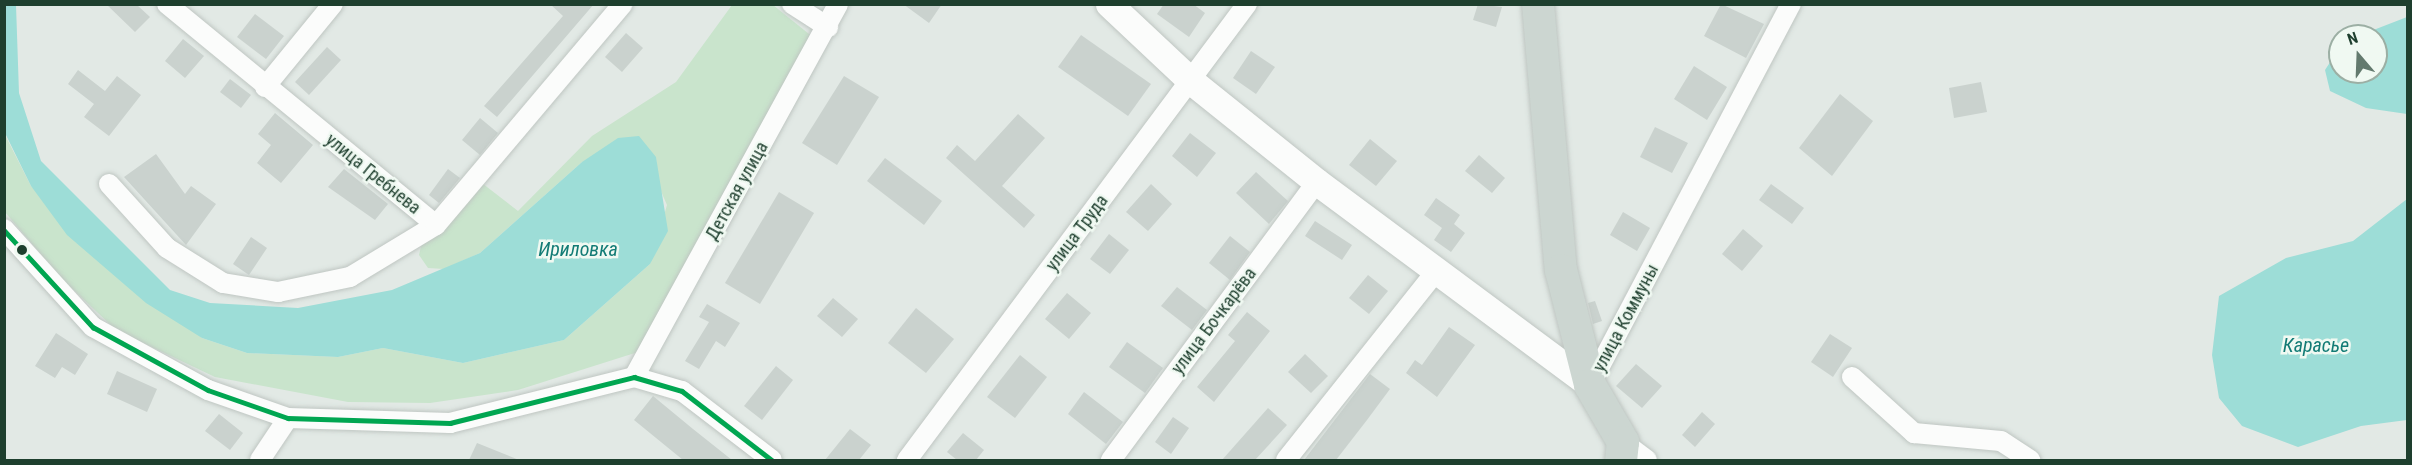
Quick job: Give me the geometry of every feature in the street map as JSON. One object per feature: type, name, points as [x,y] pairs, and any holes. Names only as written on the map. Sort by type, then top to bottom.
[{"type":"main road","name":"улица Коммуны","points":[[1538,4],[1561,270],[1590,385]]},
{"type":"main road","points":[[1590,385],[1630,454]]},
{"type":"street","name":"улица Гребнева","points":[[109,184],[167,248],[223,283],[278,292],[350,277],[436,225],[265,87],[167,4]]},
{"type":"street","points":[[265,87],[333,4]]},
{"type":"street","points":[[436,225],[623,4]]},
{"type":"street","points":[[792,4],[828,27]]},
{"type":"street","name":"Детская улица","points":[[634,377],[828,27],[838,4]]},
{"type":"street","points":[[1109,4],[1191,81],[1317,182],[1434,274],[1590,385]]},
{"type":"street","name":"улица Труда","points":[[908,460],[1247,4]]},
{"type":"street","name":"улица Коммуны","points":[[1590,385],[1791,4]]},
{"type":"street","name":"улица Бочкарёва","points":[[1111,460],[1317,182]]},
{"type":"street","points":[[4,229],[93,327],[208,390],[288,418],[450,423],[634,377],[682,391],[772,460]]},
{"type":"street","points":[[1286,460],[1434,274]]},
{"type":"street","points":[[1852,377],[1914,433],[2001,441],[2030,460]]},
{"type":"street","points":[[260,460],[288,418]]},
{"type":"green space","points":[[732,5],[773,5],[814,38],[638,352],[518,390],[430,403],[348,402],[215,377],[116,330],[62,279],[5,212],[4,133],[31,186],[202,338],[247,353],[338,357],[383,348],[463,363],[564,340],[650,264],[667,205],[657,182],[656,157],[582,162],[480,253],[444,269],[428,268],[419,255],[422,242],[478,180],[518,211],[592,136],[676,82]]},
{"type":"water","name":"Ириловка","points":[[5,4],[16,5],[19,93],[41,161],[170,290],[210,303],[298,308],[392,290],[480,253],[582,162],[618,138],[639,136],[656,157],[668,231],[650,264],[564,340],[463,363],[383,348],[338,357],[247,353],[202,338],[146,303],[67,235],[31,186],[5,133]]},
{"type":"water","points":[[2407,17],[2407,114],[2366,108],[2330,91],[2328,84],[2388,84],[2388,24]]},
{"type":"water","points":[[2328,65],[2328,83],[2325,70]]},
{"type":"water","name":"Карасье","points":[[2407,199],[2407,420],[2361,426],[2298,447],[2242,426],[2219,398],[2212,355],[2219,296],[2286,258],[2353,241]]},
{"type":"building","points":[[106,4],[136,4],[150,17],[135,32]]},
{"type":"building","points":[[550,4],[594,4],[497,117],[484,106],[563,16]]},
{"type":"building","points":[[903,4],[942,4],[929,23]]},
{"type":"building","points":[[1164,4],[1193,4],[1205,13],[1189,37],[1157,14]]},
{"type":"building","points":[[1478,4],[1502,7],[1496,27],[1473,20]]},
{"type":"building","points":[[1721,4],[1764,24],[1746,58],[1704,36]]},
{"type":"building","points":[[255,14],[284,36],[266,59],[237,37]]},
{"type":"building","points":[[626,33],[643,48],[622,72],[605,57]]},
{"type":"building","points":[[1081,35],[1151,84],[1128,116],[1058,67]]},
{"type":"building","points":[[183,39],[204,56],[185,78],[165,61]]},
{"type":"building","points":[[327,47],[341,60],[309,95],[295,82]]},
{"type":"building","points":[[1251,51],[1275,67],[1256,94],[1233,78]]},
{"type":"building","points":[[1694,66],[1727,87],[1707,120],[1674,99]]},
{"type":"building","points":[[78,70],[105,91],[117,76],[141,95],[109,136],[84,117],[94,104],[68,84]]},
{"type":"building","points":[[844,76],[879,97],[837,165],[802,143]]},
{"type":"building","points":[[230,79],[251,95],[241,108],[220,92]]},
{"type":"building","points":[[1981,82],[1987,112],[1954,118],[1949,88]]},
{"type":"building","points":[[1840,94],[1873,121],[1832,176],[1799,148]]},
{"type":"building","points":[[275,113],[313,145],[281,183],[257,163],[271,145],[258,134]]},
{"type":"building","points":[[1018,114],[1045,138],[1002,186],[1035,215],[1024,228],[946,158],[957,145],[975,161]]},
{"type":"building","points":[[480,118],[498,133],[480,155],[462,140]]},
{"type":"building","points":[[1655,127],[1688,143],[1672,173],[1640,157]]},
{"type":"building","points":[[1190,133],[1216,153],[1197,177],[1172,156]]},
{"type":"building","points":[[1370,139],[1397,161],[1376,186],[1349,165]]},
{"type":"building","points":[[156,154],[185,194],[191,186],[216,204],[186,245],[124,177]]},
{"type":"building","points":[[1479,155],[1505,178],[1492,193],[1465,171]]},
{"type":"building","points":[[885,158],[942,201],[924,225],[867,181]]},
{"type":"building","points":[[344,169],[388,204],[375,220],[328,187]]},
{"type":"building","points":[[448,169],[460,178],[439,203],[429,195]]},
{"type":"building","points":[[1256,172],[1288,201],[1269,224],[1236,193]]},
{"type":"building","points":[[1151,184],[1172,204],[1148,231],[1126,212]]},
{"type":"building","points":[[1771,184],[1804,208],[1792,224],[1759,200]]},
{"type":"building","points":[[779,192],[814,213],[760,304],[725,283]]},
{"type":"building","points":[[1436,198],[1460,215],[1454,224],[1465,233],[1451,252],[1434,240],[1442,228],[1424,215]]},
{"type":"building","points":[[1623,212],[1650,228],[1637,251],[1610,235]]},
{"type":"building","points":[[1315,221],[1352,245],[1342,260],[1305,236]]},
{"type":"building","points":[[1743,229],[1763,246],[1742,271],[1722,254]]},
{"type":"building","points":[[1109,234],[1129,250],[1110,274],[1090,259]]},
{"type":"building","points":[[1230,236],[1250,252],[1230,280],[1209,263]]},
{"type":"building","points":[[251,237],[267,248],[249,275],[233,264]]},
{"type":"building","points":[[1368,275],[1388,291],[1369,314],[1349,298]]},
{"type":"building","points":[[1177,287],[1207,310],[1192,330],[1161,306]]},
{"type":"building","points":[[1067,293],[1091,313],[1069,339],[1045,319]]},
{"type":"building","points":[[833,298],[858,319],[842,337],[817,316]]},
{"type":"building","points":[[1595,301],[1602,321],[1593,324],[1588,303]]},
{"type":"building","points":[[707,304],[740,323],[725,347],[716,341],[699,369],[685,361],[709,322],[699,317]]},
{"type":"building","points":[[916,308],[954,339],[926,373],[888,343]]},
{"type":"building","points":[[1247,312],[1270,331],[1214,402],[1197,387],[1235,341],[1228,335]]},
{"type":"building","points":[[1449,327],[1475,345],[1437,397],[1406,373],[1415,360],[1422,365]]},
{"type":"building","points":[[56,333],[88,354],[75,375],[62,367],[55,378],[35,366]]},
{"type":"building","points":[[1830,334],[1852,348],[1833,377],[1811,362]]},
{"type":"building","points":[[1127,342],[1163,368],[1145,393],[1109,367]]},
{"type":"building","points":[[1305,354],[1328,376],[1311,393],[1288,372]]},
{"type":"building","points":[[1020,355],[1047,377],[1015,418],[987,397]]},
{"type":"building","points":[[1636,364],[1662,386],[1642,408],[1616,386]]},
{"type":"building","points":[[776,366],[793,380],[762,420],[744,406]]},
{"type":"building","points":[[117,371],[157,389],[147,412],[107,394]]},
{"type":"building","points":[[1370,374],[1390,389],[1367,420],[1336,460],[1304,460]]},
{"type":"building","points":[[1084,392],[1123,422],[1106,444],[1068,414]]},
{"type":"building","points":[[653,396],[732,460],[683,460],[634,420]]},
{"type":"building","points":[[1268,408],[1287,425],[1255,460],[1222,460]]},
{"type":"building","points":[[1702,412],[1715,424],[1695,447],[1682,435]]},
{"type":"building","points":[[219,414],[243,433],[230,450],[205,431]]},
{"type":"building","points":[[1173,417],[1189,428],[1171,454],[1155,442]]},
{"type":"building","points":[[850,429],[871,445],[859,460],[825,460]]},
{"type":"building","points":[[963,433],[984,450],[976,460],[957,460],[947,452]]},
{"type":"building","points":[[477,443],[519,460],[469,460]]},
{"type":"transit line","points":[[4,230],[93,327],[208,390],[288,418],[450,423],[634,377],[682,391],[772,460]]}]
